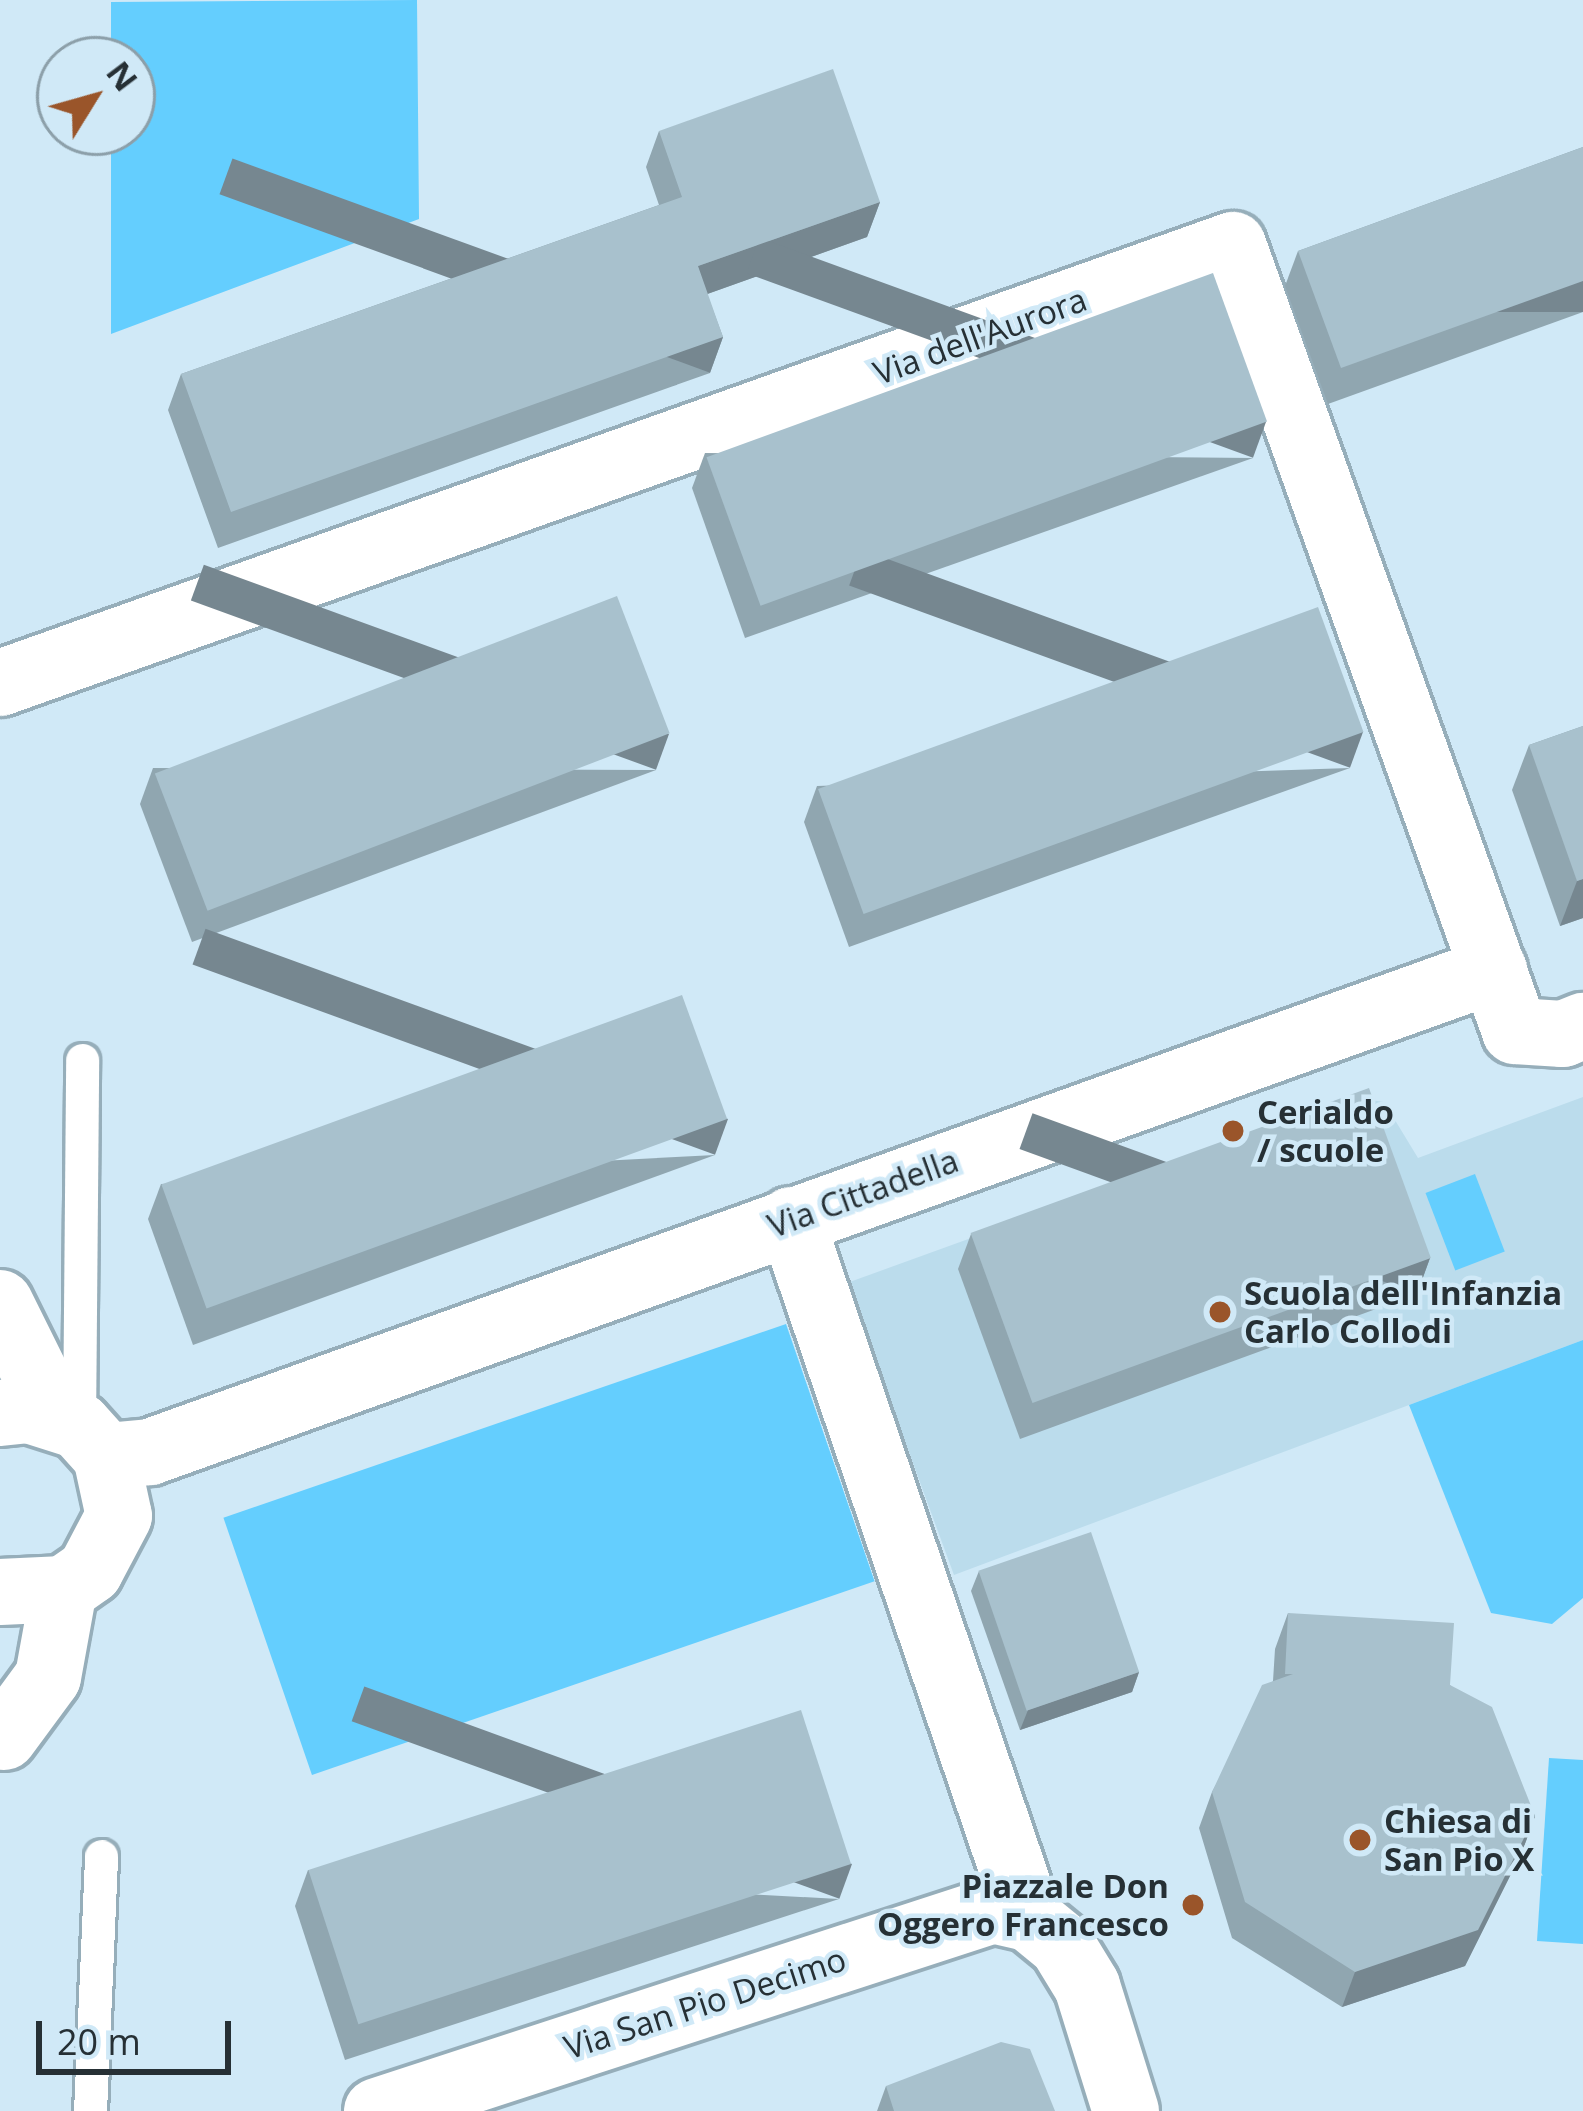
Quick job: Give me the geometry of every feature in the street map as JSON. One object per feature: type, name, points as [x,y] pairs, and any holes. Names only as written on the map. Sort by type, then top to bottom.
[{"type":"street","name":"Via dell'Aurora","points":[[0,682],[1233,245],[1494,970]]},
{"type":"street","points":[[1494,970],[1515,1030],[1563,1034],[1583,1026]]},
{"type":"street","name":"Via Cittadella","points":[[60,1427],[150,1453],[1494,970]]},
{"type":"street","points":[[791,1220],[1029,1918],[1061,1945],[1087,1985],[1126,2111]]},
{"type":"street","points":[[0,1303],[60,1427],[119,1516],[100,1558],[64,1588],[0,1592]]},
{"type":"street","points":[[1,1739],[48,1677],[64,1588]]},
{"type":"street","name":"Via San Pio Decimo","points":[[377,2111],[993,1910],[1029,1918]]},
{"type":"lane","points":[[60,1427],[82,1060]]},
{"type":"lane","points":[[90,2111],[101,1856]]},
{"type":"shaded area","points":[[417,0],[419,219],[111,334],[111,156],[156,156],[156,36],[111,36],[111,2]]},
{"type":"shaded area","name":"Scuola dell'Infanzia Carlo Collodi","points":[[1583,1097],[1583,1340],[954,1575],[847,1283],[1357,1098],[1384,1102],[1418,1158]]},
{"type":"shaded area","points":[[1475,1174],[1505,1251],[1455,1270],[1426,1193]]},
{"type":"shaded area","points":[[786,1324],[875,1581],[312,1775],[223,1518]]},
{"type":"shaded area","points":[[1583,1340],[1583,1598],[1552,1624],[1491,1613],[1409,1405]]},
{"type":"shaded area","points":[[1549,1758],[1583,1760],[1583,1944],[1537,1941]]},
{"type":"building","points":[[833,69],[880,202],[698,266],[723,337],[231,512],[181,374],[682,197],[659,131]]},
{"type":"building","points":[[1583,147],[1583,281],[1341,368],[1298,251]]},
{"type":"building","points":[[1213,273],[1267,421],[761,606],[707,457]]},
{"type":"building","points":[[617,596],[670,733],[208,911],[155,773]]},
{"type":"building","points":[[1318,607],[1363,732],[864,914],[818,789]]},
{"type":"building","points":[[1583,726],[1583,879],[1577,881],[1529,745]]},
{"type":"building","points":[[682,995],[727,1119],[207,1309],[161,1184]]},
{"type":"building","points":[[1369,1088],[1431,1258],[1032,1403],[971,1233]]},
{"type":"building","points":[[1091,1532],[1139,1672],[1027,1711],[978,1571]]},
{"type":"building","name":"Chiesa di San Pio X","points":[[1288,1613],[1454,1623],[1450,1685],[1492,1707],[1535,1816],[1478,1930],[1355,1972],[1245,1902],[1212,1792],[1262,1685],[1293,1674],[1285,1674]]},
{"type":"building","points":[[801,1710],[851,1864],[358,2024],[308,1870]]},
{"type":"building","points":[[1001,2042],[1030,2049],[1055,2111],[894,2111],[886,2086]]},
{"type":"place","name":"Cerialdo / scuole","points":[[1233,1131]]},
{"type":"place","name":"Scuola dell'Infanzia Carlo Collodi","points":[[1220,1312]]},
{"type":"place","name":"Chiesa di San Pio X","points":[[1360,1840]]},
{"type":"place","name":"Piazzale Don Oggero Francesco","points":[[1193,1905]]}]
